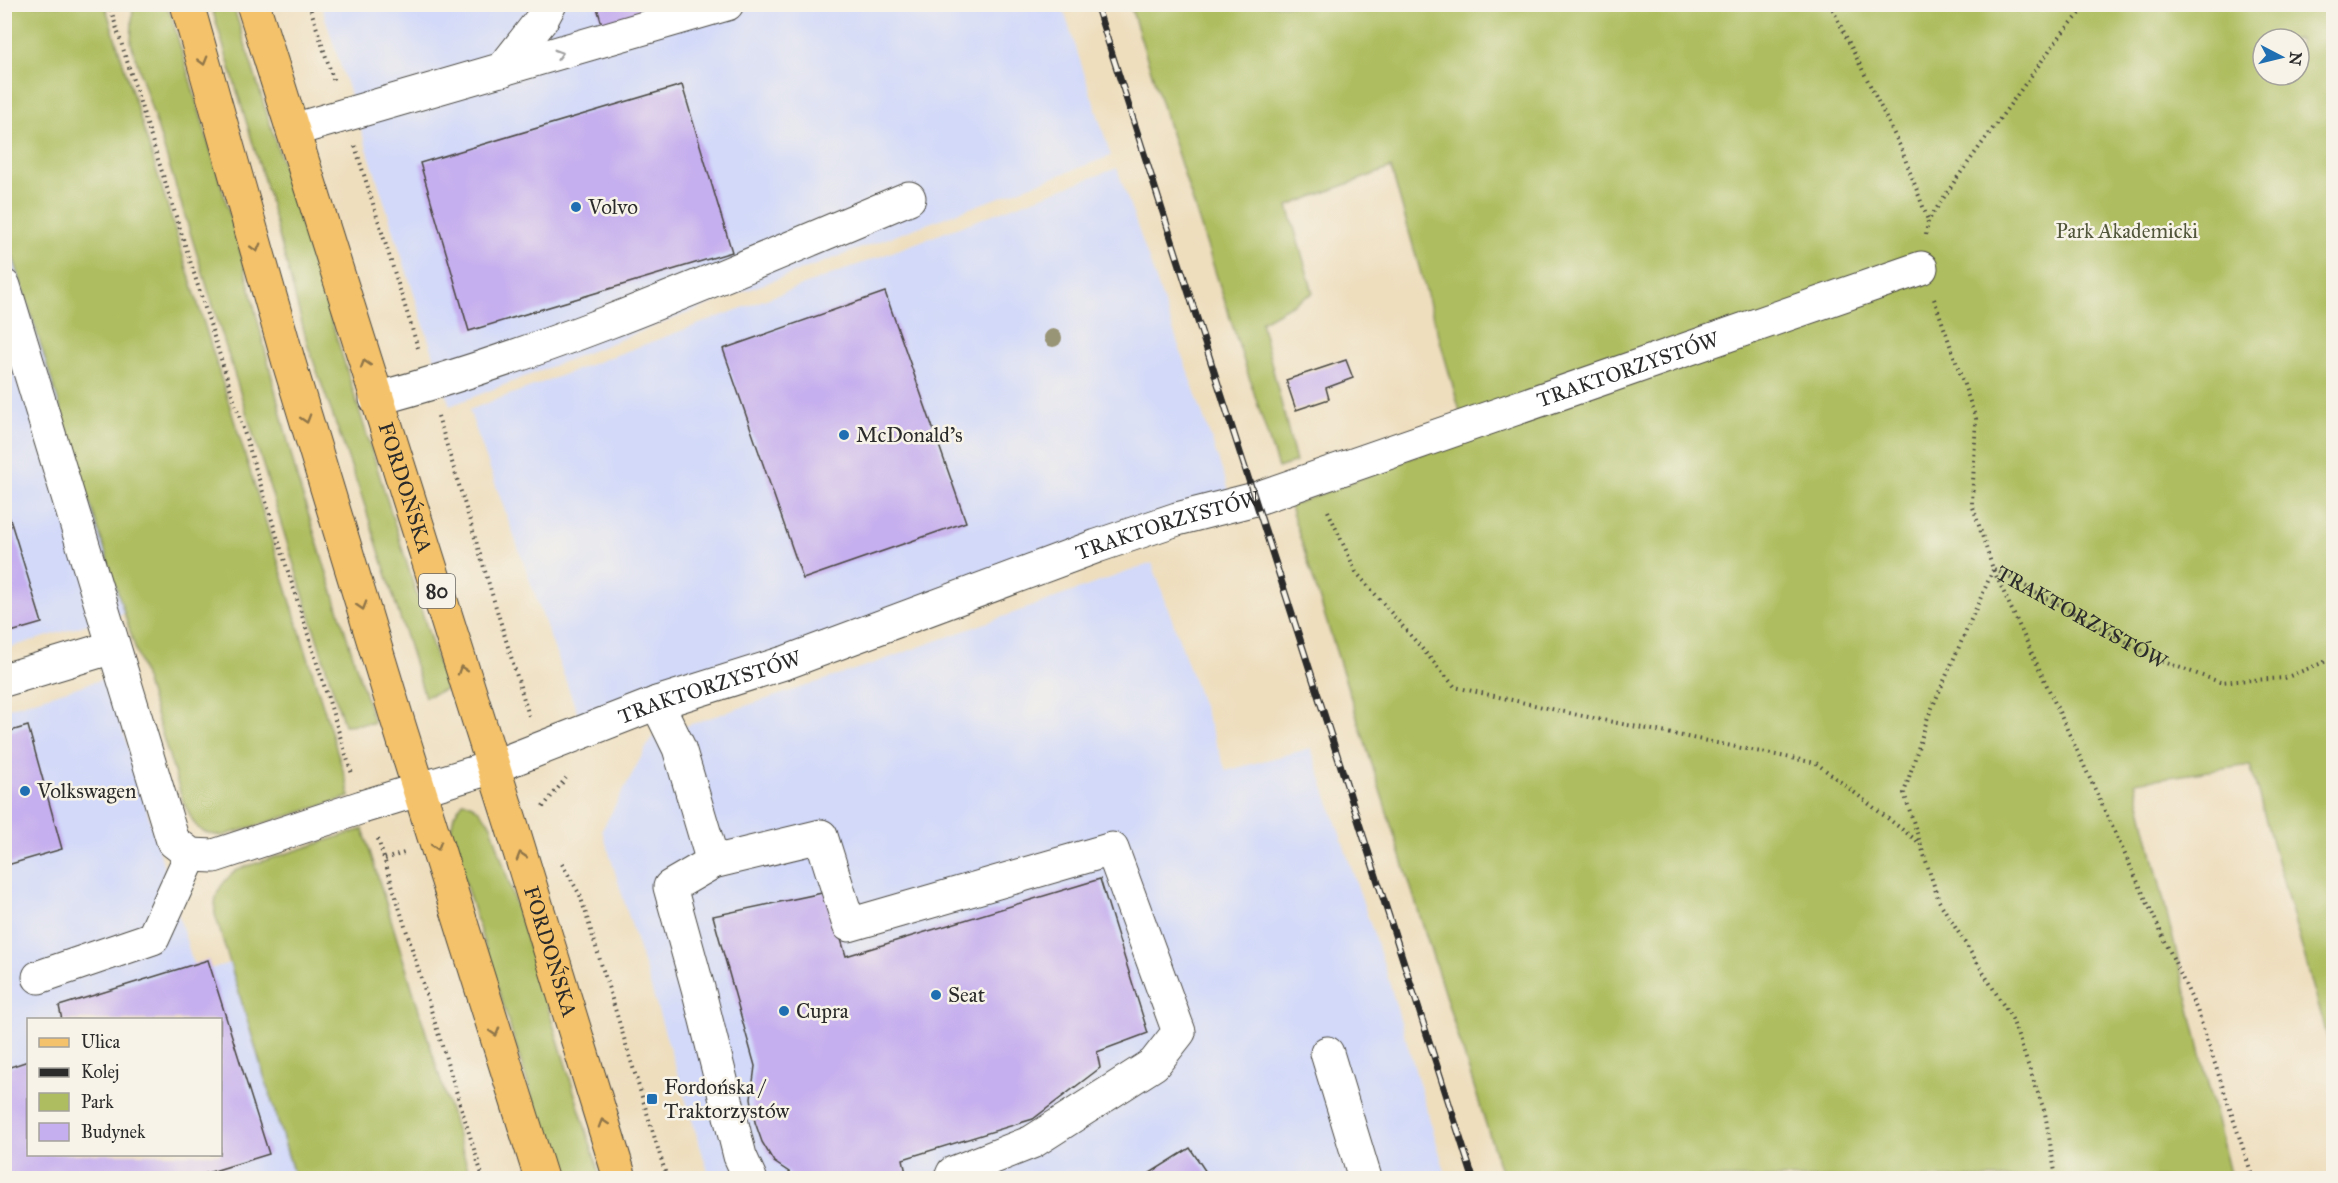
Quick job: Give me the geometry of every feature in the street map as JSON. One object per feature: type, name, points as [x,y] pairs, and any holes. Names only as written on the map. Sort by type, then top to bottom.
[{"type":"main road","points":[[187,4],[292,374],[541,1179]]},
{"type":"main road","name":"FORDOŃSKA","points":[[253,4],[620,1179]]},
{"type":"street","points":[[502,70],[542,19],[550,4]]},
{"type":"street","points":[[293,130],[727,4]]},
{"type":"street","points":[[376,399],[429,385],[518,355],[699,285],[909,198]]},
{"type":"street","name":"TRAKTORZYSTÓW","points":[[191,855],[214,856],[493,767],[657,704],[787,662],[1117,539],[1178,519],[1255,499],[1921,268]]},
{"type":"street","points":[[4,286],[173,841],[191,855],[153,938],[39,977]]},
{"type":"street","points":[[4,680],[113,647]]},
{"type":"street","points":[[657,704],[679,748],[713,862]]},
{"type":"street","points":[[750,1179],[740,1156],[670,887],[713,862],[821,836],[849,925],[1112,849],[1179,1032],[1154,1064],[1032,1142],[953,1173],[951,1179]]},
{"type":"street","points":[[1327,1053],[1365,1179]]},
{"type":"path","points":[[109,4],[362,807],[381,845],[483,1179]]},
{"type":"path","points":[[1830,4],[1901,147],[1928,221]]},
{"type":"path","points":[[1921,268],[1928,221],[2062,33],[2089,4]]},
{"type":"path","name":"TRAKTORZYSTÓW","points":[[1921,268],[1942,318],[1976,419],[1972,504],[1993,569],[2161,661],[2220,682],[2285,678],[2334,658]]},
{"type":"path","points":[[1325,504],[1356,572],[1455,687],[1578,715],[1816,763],[1921,844]]},
{"type":"path","points":[[1993,569],[1928,717],[1904,793],[1939,901],[2012,1018],[2045,1113],[2056,1179]]},
{"type":"path","points":[[1993,569],[2197,1010],[2253,1179]]},
{"type":"path","points":[[558,856],[580,896],[667,1179]]},
{"type":"shaded area","points":[[321,5],[1062,5],[1111,156],[737,294],[450,406]]},
{"type":"shaded area","points":[[4,164],[145,607],[5,649],[4,649]]},
{"type":"shaded area","points":[[1117,168],[1232,499],[580,721],[469,410]]},
{"type":"shaded area","points":[[1152,563],[1226,771],[1311,748],[1385,968],[1447,1178],[710,1178],[602,830],[652,737],[875,663]]},
{"type":"shaded area","points":[[107,678],[196,973],[230,963],[295,1178],[5,1178],[5,709]]},
{"type":"green space","points":[[4,5],[105,5],[350,797],[222,836],[206,833],[196,826],[183,801],[5,231]]},
{"type":"green space","points":[[133,5],[166,5],[171,15],[241,253],[297,478],[374,723],[344,725],[131,43]]},
{"type":"green space","points":[[211,5],[233,5],[446,689],[425,697],[363,500],[308,346],[267,190]]},
{"type":"green space","name":"Park Akademicki","points":[[1130,5],[2333,5],[2333,1057],[2250,765],[2135,782],[2231,1178],[1503,1178],[1290,506],[1467,436],[1391,168],[1288,206],[1313,293],[1261,322],[1296,462],[1278,468]]},
{"type":"green space","points":[[463,802],[475,807],[491,825],[601,1178],[557,1178],[450,834],[454,815]]},
{"type":"green space","points":[[363,829],[471,1178],[295,1178],[215,914],[217,894],[227,878],[238,869]]},
{"type":"building","points":[[596,4],[683,4],[603,28]]},
{"type":"building","name":"Volvo","points":[[682,85],[732,252],[469,331],[420,163]]},
{"type":"building","name":"McDonald's","points":[[885,292],[966,522],[803,579],[723,349]]},
{"type":"building","points":[[1346,360],[1353,378],[1326,388],[1329,399],[1296,410],[1286,380]]},
{"type":"building","points":[[4,504],[42,623],[4,634]]},
{"type":"building","name":"Volkswagen","points":[[28,726],[62,849],[4,866],[4,733]]},
{"type":"building","name":"Seat","points":[[1100,879],[1148,1033],[1097,1052],[1100,1068],[1033,1119],[903,1159],[907,1178],[791,1178],[789,1172],[774,1162],[762,1142],[755,1122],[751,1098],[755,1066],[713,916],[827,892],[846,956]]},
{"type":"building","points":[[208,960],[269,1154],[191,1178],[4,1178],[4,1069],[27,1061],[27,1156],[222,1156],[222,1018],[62,1018],[59,1006]]},
{"type":"building","points":[[1190,1148],[1210,1178],[1142,1178]]},
{"type":"railway","points":[[1096,4],[1473,1178]]},
{"type":"place","name":"Volvo","points":[[576,207]]},
{"type":"place","name":"McDonald's","points":[[844,435]]},
{"type":"place","name":"Volkswagen","points":[[25,791]]},
{"type":"place","name":"Seat","points":[[936,995]]},
{"type":"place","name":"Cupra","points":[[784,1011]]},
{"type":"place","name":"Fordońska / Traktorzystów","points":[[652,1099]]}]
